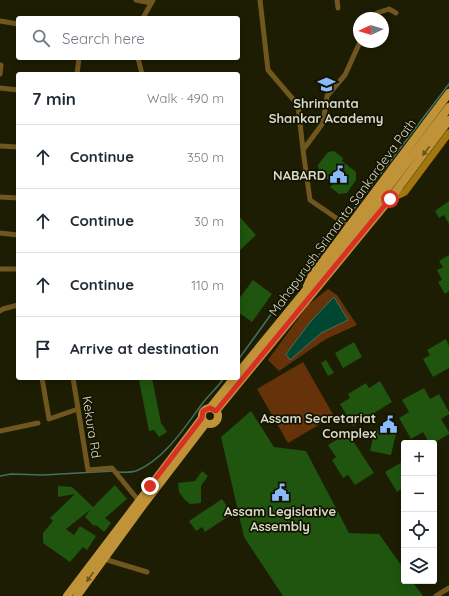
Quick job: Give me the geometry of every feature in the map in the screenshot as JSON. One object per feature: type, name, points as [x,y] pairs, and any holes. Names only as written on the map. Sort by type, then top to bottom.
[{"type":"main road","name":"Mahapurush Srimanta Sankardeva Path","points":[[240,371],[305,292],[311,277],[347,225],[449,93]]},
{"type":"main road","points":[[305,292],[337,254],[449,107]]},
{"type":"main road","name":"Mahapurush Srimanta Sankardeva Path","points":[[240,377],[390,199],[449,120]]},
{"type":"main road","points":[[390,199],[405,192],[449,133]]},
{"type":"main road","points":[[80,595],[104,559],[204,421],[203,411],[213,409],[233,380]]},
{"type":"main road","name":"Mahapurush Srimanta Sankardeva Path","points":[[213,409],[237,380]]},
{"type":"main road","points":[[204,421],[213,424],[217,420],[218,415],[213,409]]},
{"type":"main road","points":[[67,596],[139,500],[204,421]]},
{"type":"street","points":[[136,0],[152,2],[144,16]]},
{"type":"street","points":[[260,0],[268,70],[298,105],[310,200],[347,225]]},
{"type":"street","points":[[337,0],[338,8]]},
{"type":"street","points":[[380,12],[389,9],[396,13]]},
{"type":"street","points":[[0,21],[16,24]]},
{"type":"street","points":[[303,150],[323,123],[327,96],[345,75],[357,48]]},
{"type":"street","points":[[77,72],[79,60]]},
{"type":"street","points":[[138,60],[142,72]]},
{"type":"street","points":[[0,74],[1,66]]},
{"type":"street","points":[[0,88],[16,90]]},
{"type":"street","points":[[0,146],[16,147]]},
{"type":"street","points":[[0,197],[16,198]]},
{"type":"street","points":[[0,233],[16,235]]},
{"type":"street","points":[[0,269],[16,269]]},
{"type":"street","points":[[0,311],[16,306]]},
{"type":"street","points":[[42,380],[49,419],[78,409]]},
{"type":"street","name":"Kekura Rd","points":[[73,380],[88,470],[112,468],[139,500]]},
{"type":"street","points":[[0,431],[38,423]]},
{"type":"street","points":[[104,559],[147,572]]},
{"type":"street","points":[[436,596],[442,594],[449,588]]},
{"type":"shaded area","points":[[328,289],[337,295],[357,325],[326,339],[279,371],[268,360],[308,305]]},
{"type":"shaded area","points":[[334,297],[348,320],[321,333],[290,360],[286,354],[311,321]]},
{"type":"shaded area","points":[[303,362],[334,416],[288,443],[257,389]]},
{"type":"building","name":"NABARD","points":[[334,151],[343,158],[342,161],[356,172],[356,180],[347,193],[339,194],[330,187],[333,184],[319,172],[318,165],[328,152]]},
{"type":"building","points":[[449,201],[449,224],[444,215],[439,218],[435,211]]},
{"type":"building","points":[[240,217],[256,235],[240,250]]},
{"type":"building","points":[[449,255],[449,291],[445,294],[438,282],[442,280],[437,270],[443,267],[439,261]]},
{"type":"building","points":[[253,280],[272,294],[252,322],[240,313],[240,297]]},
{"type":"building","points":[[446,339],[449,346],[449,368],[433,377],[423,359],[430,355],[427,350]]},
{"type":"building","points":[[354,342],[362,357],[343,368],[335,353]]},
{"type":"building","points":[[326,360],[334,373],[328,376],[321,363]]},
{"type":"building","points":[[139,380],[152,380],[161,423],[167,432],[159,437],[154,430],[149,431]]},
{"type":"building","points":[[380,381],[392,402],[353,426],[340,404],[350,398],[348,394],[366,383],[369,388]]},
{"type":"building","points":[[424,388],[430,399],[439,394],[449,412],[449,414],[441,419],[449,434],[437,441],[427,440],[423,432],[411,439],[399,418],[409,412],[402,400]]},
{"type":"building","name":"Assam Legislative Assembly","points":[[251,411],[274,447],[306,451],[349,533],[379,534],[401,565],[401,584],[414,584],[423,596],[283,596],[244,537],[221,437]]},
{"type":"building","points":[[375,429],[396,434],[391,455],[370,451]]},
{"type":"building","points":[[348,433],[374,473],[355,485],[348,475],[343,478],[332,460],[336,457],[328,445]]},
{"type":"building","points":[[401,463],[401,489],[397,492],[385,472]]},
{"type":"building","points":[[202,471],[208,476],[201,486],[201,503],[190,504],[179,492],[178,483],[195,481]]},
{"type":"building","points":[[115,485],[127,499],[105,518],[111,523],[104,532],[96,525],[94,526],[85,517],[90,510],[66,529],[74,535],[80,526],[96,536],[87,550],[83,547],[70,562],[43,543],[43,533],[53,521],[50,518],[75,494],[58,497],[58,486],[72,487],[93,507]]},
{"type":"building","points":[[222,499],[232,514],[205,532],[202,527],[196,531],[189,521]]},
{"type":"waterway","points":[[240,357],[285,295],[312,264],[449,84]]},
{"type":"waterway","points":[[117,472],[136,471],[156,459],[173,442],[223,380]]},
{"type":"waterway","points":[[0,476],[11,474],[43,475],[114,471]]},
{"type":"place","name":"Shrimanta Shankar Academy","points":[[326,84]]},
{"type":"place","name":"NABARD","points":[[339,175]]},
{"type":"place","name":"Assam Secretariat Complex","points":[[389,425]]},
{"type":"place","name":"Assam Legislative Assembly","points":[[280,492]]},
{"type":"route","points":[[150,486],[202,418],[203,411],[208,408],[213,408],[216,411],[390,199]]}]
